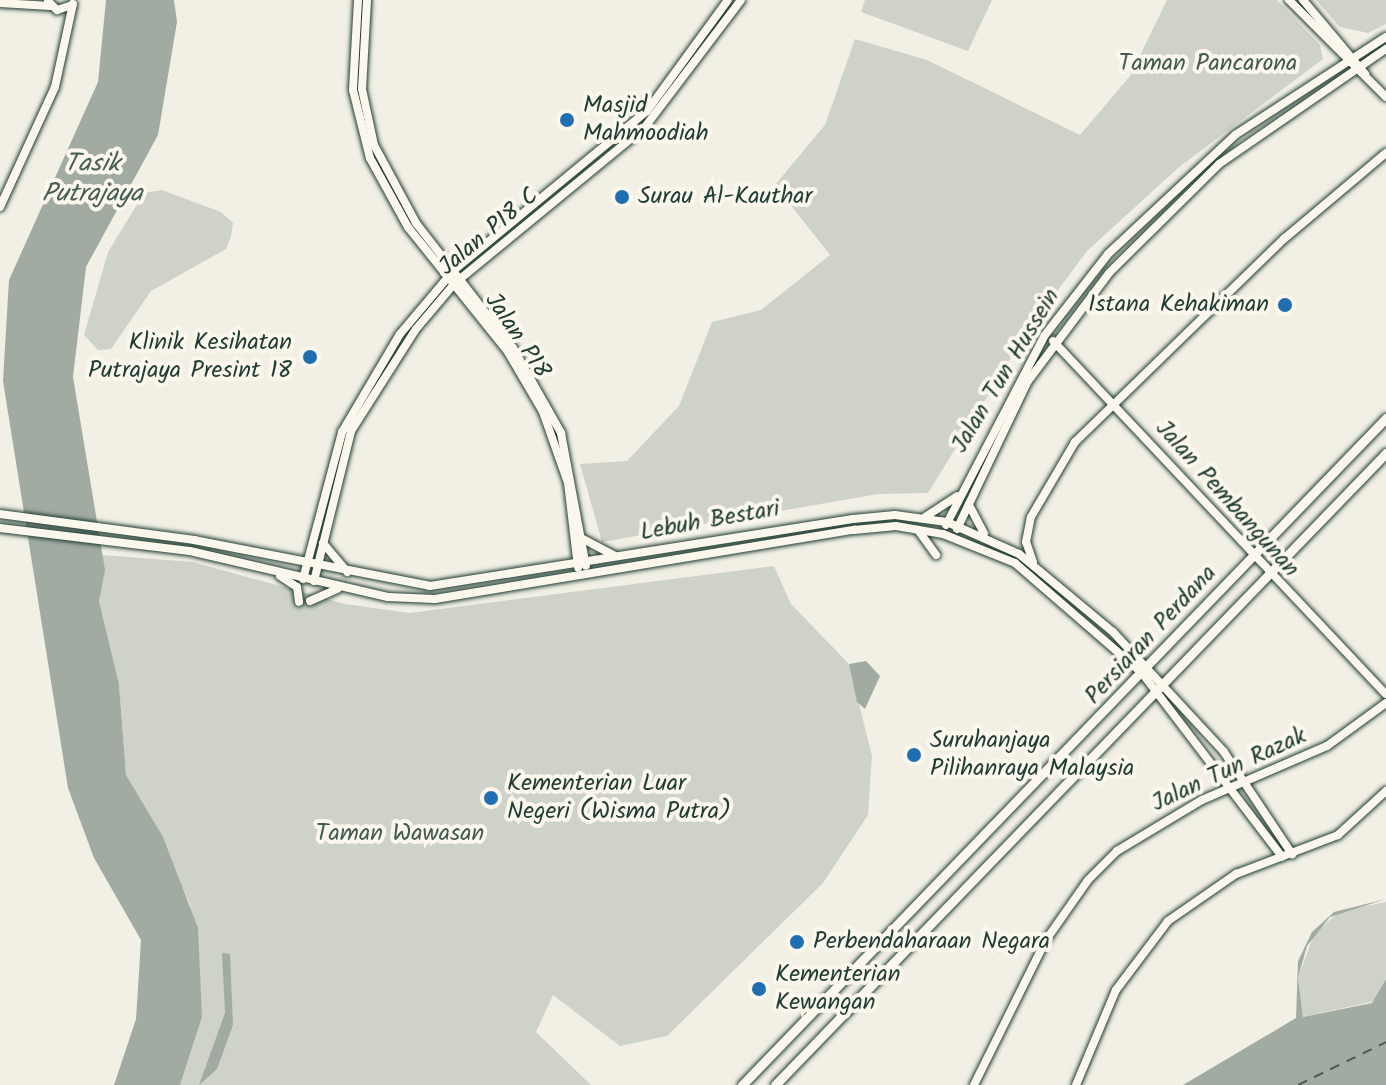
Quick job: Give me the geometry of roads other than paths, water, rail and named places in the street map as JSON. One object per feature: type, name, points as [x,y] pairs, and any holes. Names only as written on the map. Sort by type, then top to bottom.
[{"type":"main road","name":"Persiaran Perdana","points":[[742,1085],[1386,418]]},
{"type":"main road","name":"Persiaran Perdana","points":[[775,1085],[1386,453]]},
{"type":"street","name":"Jalan P18","points":[[358,0],[353,90],[370,158],[408,227],[455,277],[513,348],[561,433],[582,538],[581,564]]},
{"type":"street","name":"Jalan P18","points":[[367,0],[362,89],[374,145],[416,223],[543,412],[568,483],[583,576]]},
{"type":"street","name":"Jalan P18 C","points":[[303,579],[346,421],[400,334],[455,277],[647,111],[728,0]]},
{"type":"street","name":"Jalan P18 C","points":[[314,581],[351,431],[455,277],[645,127],[741,0]]},
{"type":"street","points":[[1289,0],[1349,55]]},
{"type":"street","points":[[1303,0],[1386,97]]},
{"type":"street","points":[[0,3],[52,5],[74,2],[48,105],[0,207]]},
{"type":"street","points":[[52,5],[69,22]]},
{"type":"street","name":"Jalan Tun Hussein","points":[[943,534],[959,494],[1045,335],[1108,254],[1182,177],[1349,55],[1386,37]]},
{"type":"street","name":"Jalan Tun Hussein","points":[[954,537],[974,489],[1044,358],[1077,308],[1219,164],[1357,64],[1386,49]]},
{"type":"street","points":[[1036,567],[1026,542],[1039,498],[1071,448],[1112,402],[1386,153]]},
{"type":"street","points":[[1044,358],[1070,357],[1065,338],[1077,308]]},
{"type":"street","name":"Jalan Pembangunan","points":[[1045,335],[1070,357],[1252,557],[1382,693],[1377,710]]},
{"type":"street","points":[[974,489],[969,515],[991,539]]},
{"type":"street","points":[[925,518],[959,494]]},
{"type":"street","name":"Lebuh Bestari","points":[[0,514],[139,533],[355,576],[430,586],[553,570],[853,519],[925,518],[947,522],[991,539],[1036,567],[1146,670],[1245,781],[1292,854]]},
{"type":"street","name":"Lebuh Bestari","points":[[0,528],[146,545],[346,588],[435,599],[854,530],[916,529],[954,537],[1015,563],[1146,670]]},
{"type":"street","points":[[916,529],[936,555]]},
{"type":"street","points":[[582,538],[597,552],[620,557]]},
{"type":"street","points":[[323,543],[332,561],[355,576]]},
{"type":"street","points":[[282,560],[303,556],[311,544]]},
{"type":"street","points":[[553,570],[576,547]]},
{"type":"street","points":[[268,569],[297,587],[299,602]]},
{"type":"street","points":[[310,601],[346,588]]},
{"type":"street","name":"Lebuh Bestari","points":[[1161,687],[1282,857]]},
{"type":"street","name":"Jalan Tun Razak","points":[[974,1085],[1024,979],[1088,880],[1145,832],[1233,785],[1327,746],[1386,703]]},
{"type":"street","points":[[1076,1085],[1137,954],[1198,895],[1347,829],[1386,791]]},
{"type":"water","name":"Tasik Putrajaya","points":[[106,0],[174,0],[177,22],[158,135],[86,267],[73,377],[105,570],[99,601],[119,684],[126,775],[163,837],[198,928],[202,1017],[180,1085],[114,1085],[136,1019],[141,940],[94,858],[68,788],[3,381],[9,280],[98,82]]},
{"type":"water","points":[[866,661],[880,676],[865,709],[857,702],[849,664]]},
{"type":"water","points":[[1386,899],[1330,917],[1307,946],[1298,978],[1303,1017],[1372,1003],[1386,979],[1386,1085],[1183,1085],[1296,1018],[1298,961],[1312,932],[1334,912]]},
{"type":"water","points":[[222,953],[230,954],[233,1025],[217,1069],[199,1085],[225,1013]]},
{"type":"place","name":"Masjid Mahmoodiah","points":[[567,120]]},
{"type":"place","name":"Surau Al-Kauthar","points":[[622,197]]},
{"type":"place","name":"Istana Kehakiman","points":[[1285,305]]},
{"type":"place","name":"Klinik Kesihatan Putrajaya Presint 18","points":[[310,357]]},
{"type":"place","name":"Suruhanjaya Pilihanraya Malaysia","points":[[914,755]]},
{"type":"place","name":"Kementerian Luar Negeri (Wisma Putra)","points":[[491,798]]},
{"type":"place","name":"Perbendaharaan Negara","points":[[797,942]]},
{"type":"place","name":"Kementerian Kewangan","points":[[759,989]]},
{"type":"park label","name":"Taman Pancarona","points":[[1208,64]]},
{"type":"park label","name":"Taman Wawasan","points":[[400,834]]}]
